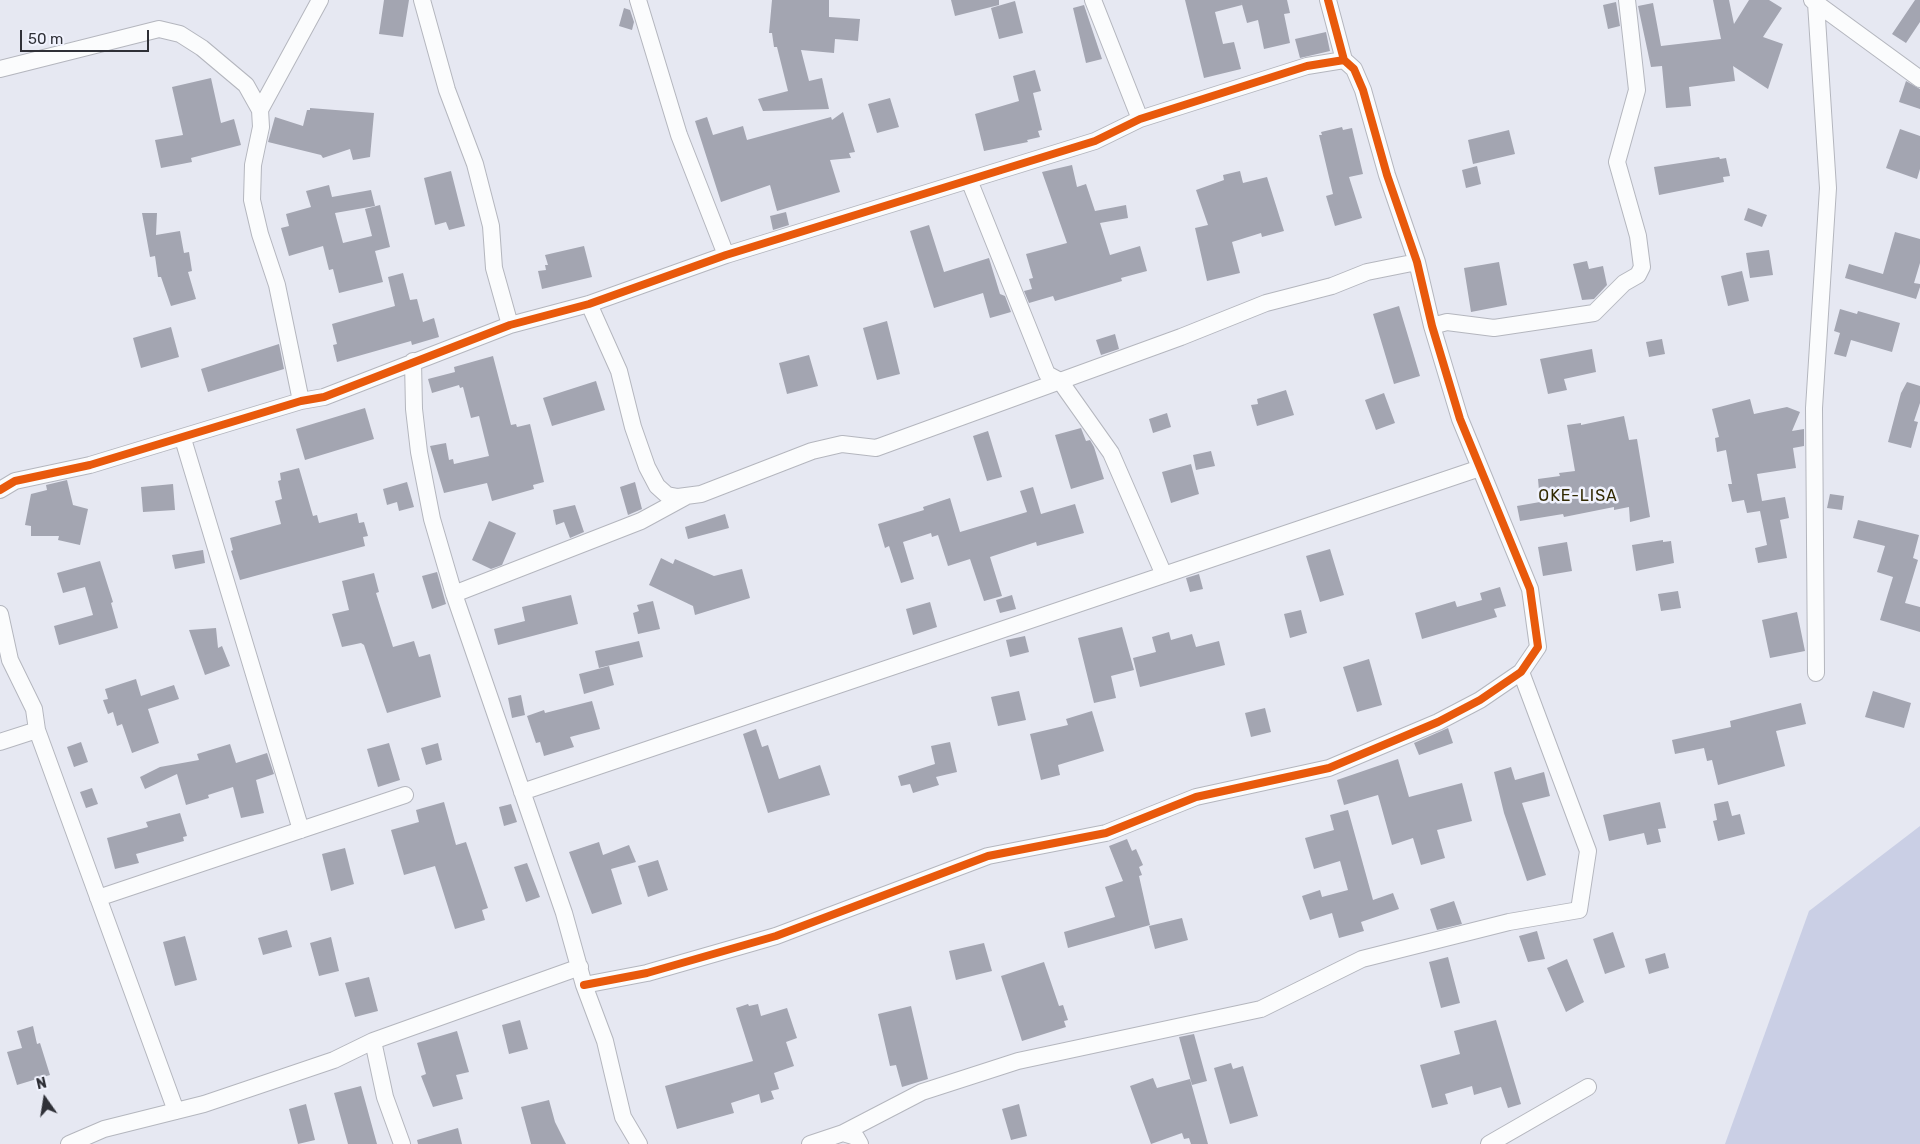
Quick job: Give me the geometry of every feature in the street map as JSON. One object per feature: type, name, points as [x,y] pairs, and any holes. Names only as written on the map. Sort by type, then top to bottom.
[{"type":"street","points":[[260,110],[320,0]]},
{"type":"street","points":[[422,0],[447,90],[475,164],[491,226],[494,268],[510,325]]},
{"type":"street","points":[[638,0],[679,135],[726,255]]},
{"type":"street","points":[[1094,0],[1140,119]]},
{"type":"street","points":[[584,985],[647,973],[776,936],[988,856],[1106,833],[1196,797],[1330,768],[1438,722],[1480,700],[1521,672],[1538,647],[1530,589],[1460,419],[1432,326],[1417,262],[1387,176],[1363,90],[1354,69],[1344,60],[1328,0]]},
{"type":"street","points":[[1432,326],[1447,322],[1494,328],[1594,313],[1624,283],[1638,275],[1642,267],[1638,236],[1617,162],[1637,90],[1627,0]]},
{"type":"street","points":[[1814,2],[1920,79]]},
{"type":"street","points":[[1814,2],[1828,188],[1814,408],[1816,673]]},
{"type":"street","points":[[0,69],[159,29],[180,34],[202,48],[246,85],[260,110],[261,127],[253,165],[252,200],[260,234],[277,285],[301,401]]},
{"type":"street","points":[[0,490],[15,481],[90,466],[301,401],[324,397],[460,346],[510,325],[589,304],[726,255],[1095,141],[1140,119],[1307,66],[1344,60]]},
{"type":"street","points":[[969,180],[1047,374],[1060,381],[1111,453],[1164,575]]},
{"type":"street","points":[[589,304],[619,371],[633,427],[647,467],[657,486],[667,495],[689,495],[701,494],[812,451],[842,444],[876,448],[1266,303],[1332,286],[1367,272],[1417,262]]},
{"type":"street","points":[[414,362],[414,409],[419,452],[432,519],[454,594],[564,913],[584,985],[605,1041],[623,1117],[639,1144]]},
{"type":"street","points":[[183,438],[301,830]]},
{"type":"street","points":[[522,792],[1480,468]]},
{"type":"street","points":[[454,594],[641,521],[689,495]]},
{"type":"street","points":[[0,614],[10,660],[34,709],[37,730],[176,1111]]},
{"type":"street","points":[[810,1144],[843,1134],[922,1092],[1018,1061],[1211,1018],[1261,1009],[1362,959],[1509,922],[1578,910],[1588,851],[1521,672]]},
{"type":"street","points":[[0,742],[37,730]]},
{"type":"street","points":[[98,898],[405,795]]},
{"type":"street","points":[[68,1144],[104,1129],[204,1104],[334,1060],[373,1041],[580,967]]},
{"type":"street","points":[[373,1041],[385,1097],[402,1144]]},
{"type":"street","points":[[1489,1144],[1588,1088]]},
{"type":"street","points":[[843,1134],[856,1137],[860,1144]]},
{"type":"shaded area","points":[[1920,826],[1920,1144],[1725,1144],[1809,911]]},
{"type":"building","points":[[384,0],[409,0],[403,37],[379,34]]},
{"type":"building","points":[[772,0],[829,0],[829,17],[860,19],[858,41],[835,39],[834,53],[801,50],[809,81],[822,78],[829,109],[763,111],[758,99],[788,91],[777,47],[774,47],[772,33],[769,33]]},
{"type":"building","points":[[951,0],[999,0],[999,5],[955,16]]},
{"type":"building","points":[[1185,0],[1287,0],[1290,13],[1284,14],[1290,43],[1264,49],[1258,20],[1247,23],[1241,1],[1242,5],[1215,12],[1223,44],[1234,42],[1241,69],[1204,78]]},
{"type":"building","points":[[1713,0],[1729,0],[1734,24],[1749,0],[1769,0],[1782,8],[1763,37],[1783,44],[1768,89],[1733,66],[1735,81],[1689,87],[1691,106],[1666,108],[1662,66],[1651,67],[1638,6],[1653,3],[1661,46],[1721,39]]},
{"type":"building","points":[[1915,0],[1920,0],[1920,22],[1906,43],[1892,34]]},
{"type":"building","points":[[1015,1],[1023,33],[999,39],[991,8]]},
{"type":"building","points":[[1616,2],[1620,26],[1608,29],[1603,5]]},
{"type":"building","points":[[1084,5],[1102,59],[1086,63],[1073,8]]},
{"type":"building","points":[[624,8],[630,10],[634,22],[632,30],[619,26]]},
{"type":"building","points":[[1326,32],[1330,51],[1300,58],[1295,39]]},
{"type":"building","points":[[1035,70],[1041,91],[1033,93],[1042,130],[1038,131],[1040,137],[1027,140],[1028,142],[984,151],[975,114],[1019,101],[1013,76]]},
{"type":"building","points":[[211,78],[221,123],[234,119],[241,145],[191,158],[192,162],[161,168],[155,140],[183,135],[172,87]]},
{"type":"building","points":[[1906,81],[1920,89],[1920,109],[1899,102]]},
{"type":"building","points":[[890,98],[899,127],[877,133],[868,104]]},
{"type":"building","points":[[310,108],[374,113],[370,157],[353,160],[350,149],[323,158],[321,155],[268,142],[275,117],[303,126],[307,110],[310,110]]},
{"type":"building","points":[[843,112],[855,152],[849,153],[851,158],[830,160],[840,192],[777,211],[770,185],[721,202],[695,121],[707,117],[713,135],[743,126],[747,140],[831,117],[832,120]]},
{"type":"building","points":[[1342,127],[1343,130],[1352,128],[1363,174],[1349,177],[1362,218],[1335,226],[1326,196],[1333,194],[1319,135],[1322,135],[1321,132]]},
{"type":"building","points":[[1900,129],[1920,136],[1920,169],[1917,179],[1886,168]]},
{"type":"building","points":[[1509,130],[1515,154],[1473,164],[1468,140]]},
{"type":"building","points":[[1719,157],[1720,159],[1726,158],[1730,176],[1723,177],[1724,182],[1659,195],[1654,167]]},
{"type":"building","points":[[1072,165],[1077,187],[1086,184],[1095,211],[1126,205],[1128,218],[1100,223],[1110,255],[1140,246],[1147,271],[1121,278],[1122,281],[1055,301],[1053,296],[1029,303],[1024,291],[1032,289],[1029,279],[1033,278],[1026,254],[1067,243],[1042,172]]},
{"type":"building","points":[[1477,166],[1481,184],[1466,188],[1462,170]]},
{"type":"building","points":[[451,171],[465,226],[449,230],[446,222],[435,225],[424,178]]},
{"type":"building","points":[[1240,171],[1243,183],[1267,177],[1284,231],[1262,237],[1261,233],[1232,242],[1240,273],[1207,281],[1195,228],[1208,225],[1196,190],[1224,180],[1223,175]]},
{"type":"building","points":[[329,185],[332,197],[371,190],[375,206],[335,213],[343,243],[372,236],[365,209],[380,205],[390,247],[375,251],[383,282],[339,293],[333,269],[329,270],[323,246],[289,256],[281,228],[289,226],[286,214],[311,207],[306,191]]},
{"type":"building","points":[[1748,208],[1767,215],[1762,227],[1744,220]]},
{"type":"building","points":[[786,212],[789,225],[773,230],[770,216]]},
{"type":"building","points":[[142,213],[157,213],[156,235],[180,231],[184,253],[189,252],[192,271],[188,272],[196,299],[171,306],[161,277],[158,277],[155,256],[150,257]]},
{"type":"building","points":[[929,225],[944,272],[989,258],[1000,294],[1005,296],[1011,312],[990,318],[983,293],[934,308],[910,231]]},
{"type":"building","points":[[1895,232],[1920,239],[1920,263],[1914,283],[1920,284],[1920,287],[1916,299],[1845,278],[1849,264],[1883,274]]},
{"type":"building","points":[[584,246],[592,277],[542,289],[538,271],[546,270],[545,265],[548,265],[545,255]]},
{"type":"building","points":[[1769,250],[1773,275],[1750,278],[1746,253]]},
{"type":"building","points":[[1587,261],[1589,269],[1603,266],[1607,285],[1594,299],[1582,300],[1573,264]]},
{"type":"building","points":[[1499,262],[1507,305],[1471,312],[1464,268]]},
{"type":"building","points":[[1742,271],[1749,301],[1728,306],[1721,276]]},
{"type":"building","points":[[403,273],[410,300],[417,299],[423,322],[434,318],[439,337],[412,345],[411,341],[337,362],[333,345],[337,344],[332,324],[395,306],[388,277]]},
{"type":"building","points":[[1399,306],[1420,376],[1394,384],[1373,314]]},
{"type":"building","points":[[1840,309],[1857,314],[1858,311],[1900,323],[1892,352],[1851,340],[1846,357],[1834,354],[1840,333],[1834,331]]},
{"type":"building","points":[[887,321],[900,374],[877,380],[863,328]]},
{"type":"building","points":[[171,327],[179,357],[141,368],[133,338]]},
{"type":"building","points":[[1115,334],[1119,349],[1101,355],[1096,340]]},
{"type":"building","points":[[1662,339],[1665,354],[1649,357],[1646,342]]},
{"type":"building","points":[[279,344],[284,369],[208,392],[201,369]]},
{"type":"building","points":[[1592,349],[1596,372],[1564,379],[1567,390],[1548,394],[1540,359]]},
{"type":"building","points":[[809,355],[818,386],[787,394],[779,363]]},
{"type":"building","points":[[493,356],[511,425],[516,424],[517,427],[530,424],[544,482],[533,485],[534,489],[492,501],[487,483],[444,493],[430,446],[446,443],[449,460],[453,459],[454,464],[489,456],[479,416],[471,418],[463,387],[460,388],[459,385],[432,393],[428,379],[455,372],[454,367]]},
{"type":"building","points":[[596,381],[605,410],[552,426],[543,398]]},
{"type":"building","points":[[1907,382],[1920,386],[1920,403],[1914,421],[1918,422],[1911,448],[1888,442],[1901,393]]},
{"type":"building","points":[[1286,390],[1294,415],[1257,426],[1251,405],[1258,404],[1257,399]]},
{"type":"building","points":[[1384,393],[1395,423],[1376,430],[1365,400]]},
{"type":"building","points":[[1750,399],[1754,414],[1787,407],[1800,412],[1792,431],[1804,429],[1804,446],[1793,448],[1796,468],[1757,474],[1762,501],[1785,497],[1789,518],[1780,520],[1787,558],[1758,563],[1755,548],[1767,545],[1760,511],[1747,513],[1744,500],[1732,502],[1728,484],[1732,484],[1726,450],[1717,452],[1715,438],[1719,437],[1712,409]]},
{"type":"building","points":[[365,408],[374,439],[305,460],[296,429]]},
{"type":"building","points":[[1167,413],[1171,427],[1153,433],[1149,419]]},
{"type":"building","points":[[1624,416],[1629,440],[1637,439],[1650,517],[1630,522],[1629,507],[1614,510],[1614,507],[1564,517],[1563,514],[1520,521],[1517,506],[1540,502],[1538,479],[1560,476],[1559,473],[1575,471],[1567,425],[1581,423],[1581,425]]},
{"type":"building","points":[[1081,428],[1086,441],[1090,440],[1094,447],[1104,479],[1071,489],[1055,435]]},
{"type":"building","points":[[988,431],[1002,477],[987,481],[973,436]]},
{"type":"building","points":[[1211,451],[1215,466],[1196,470],[1193,455]]},
{"type":"building","points":[[1191,464],[1199,494],[1171,503],[1162,472]]},
{"type":"building","points":[[299,468],[313,516],[317,515],[319,523],[357,513],[359,523],[364,522],[368,536],[363,537],[365,546],[240,580],[231,551],[233,550],[230,538],[281,524],[275,501],[282,499],[278,481],[281,480],[280,473]]},
{"type":"building","points":[[67,480],[73,505],[88,509],[80,545],[58,540],[59,536],[31,536],[31,526],[25,525],[31,494],[47,490],[46,485]]},
{"type":"building","points":[[407,482],[414,507],[399,511],[397,502],[387,505],[383,489]]},
{"type":"building","points":[[635,482],[642,509],[628,515],[620,487]]},
{"type":"building","points":[[173,484],[175,510],[143,512],[141,487]]},
{"type":"building","points":[[1033,487],[1041,514],[1075,504],[1084,533],[1037,546],[1036,542],[990,557],[1002,596],[984,601],[970,559],[948,566],[938,535],[932,537],[931,533],[903,542],[914,579],[901,583],[889,546],[885,548],[878,524],[924,510],[923,507],[950,498],[960,532],[1027,512],[1020,491]]},
{"type":"building","points":[[1830,494],[1844,496],[1842,510],[1827,508]]},
{"type":"building","points":[[575,505],[584,532],[570,538],[564,522],[556,525],[553,510]]},
{"type":"building","points":[[725,514],[729,528],[688,539],[685,527]]},
{"type":"building","points":[[1858,520],[1919,535],[1913,558],[1918,560],[1905,603],[1920,607],[1920,632],[1880,620],[1893,577],[1877,572],[1885,546],[1853,538]]},
{"type":"building","points":[[489,521],[516,533],[502,565],[491,569],[472,560]]},
{"type":"building","points":[[1663,540],[1663,542],[1671,541],[1674,563],[1636,571],[1632,545]]},
{"type":"building","points":[[1567,542],[1572,571],[1543,576],[1538,547]]},
{"type":"building","points":[[1330,549],[1344,595],[1320,602],[1306,556]]},
{"type":"building","points":[[203,550],[205,563],[175,569],[172,555]]},
{"type":"building","points":[[661,558],[673,564],[675,559],[714,576],[742,569],[750,598],[695,615],[693,606],[649,585]]},
{"type":"building","points":[[100,561],[113,602],[111,603],[118,628],[59,645],[54,626],[93,615],[85,587],[63,593],[57,573]]},
{"type":"building","points":[[437,572],[446,604],[432,609],[422,576]]},
{"type":"building","points":[[374,573],[379,592],[376,593],[393,647],[414,641],[419,657],[430,654],[441,697],[387,713],[364,645],[361,643],[342,647],[332,614],[349,610],[342,581]]},
{"type":"building","points":[[1199,574],[1203,589],[1190,592],[1186,578]]},
{"type":"building","points":[[1500,587],[1506,606],[1494,609],[1497,617],[1422,639],[1415,613],[1455,601],[1457,607],[1482,600],[1480,593]]},
{"type":"building","points":[[1678,591],[1681,608],[1661,611],[1658,594]]},
{"type":"building","points":[[571,595],[578,624],[498,645],[494,629],[525,621],[522,607]]},
{"type":"building","points":[[1012,595],[1016,609],[1000,613],[996,600]]},
{"type":"building","points":[[653,601],[660,629],[638,634],[633,613],[639,611],[637,605]]},
{"type":"building","points":[[930,602],[937,627],[913,635],[906,609]]},
{"type":"building","points":[[1301,610],[1307,633],[1290,638],[1284,614]]},
{"type":"building","points":[[1797,612],[1805,651],[1770,658],[1762,620]]},
{"type":"building","points":[[1122,627],[1134,670],[1111,676],[1116,698],[1094,703],[1078,638]]},
{"type":"building","points":[[216,628],[218,648],[222,646],[230,666],[205,675],[189,630]]},
{"type":"building","points":[[1169,632],[1171,640],[1192,634],[1196,647],[1219,641],[1225,665],[1140,687],[1133,658],[1156,652],[1152,637]]},
{"type":"building","points":[[1025,636],[1029,652],[1010,657],[1006,640]]},
{"type":"building","points":[[639,641],[643,657],[599,668],[595,651]]},
{"type":"building","points":[[1369,659],[1382,705],[1357,712],[1343,667]]},
{"type":"building","points":[[609,666],[614,685],[584,694],[579,674]]},
{"type":"building","points":[[136,679],[141,696],[174,685],[179,699],[148,709],[159,743],[132,753],[122,724],[117,726],[113,712],[108,714],[103,700],[108,699],[105,689]]},
{"type":"building","points":[[1019,691],[1026,720],[998,726],[991,697]]},
{"type":"building","points":[[1873,691],[1911,703],[1904,728],[1865,717]]},
{"type":"building","points":[[521,695],[525,715],[512,718],[508,698]]},
{"type":"building","points":[[592,701],[600,729],[570,737],[574,747],[544,756],[540,742],[536,743],[527,716],[544,710],[545,713]]},
{"type":"building","points":[[1801,703],[1806,724],[1776,731],[1785,766],[1718,785],[1712,760],[1707,761],[1704,748],[1675,754],[1672,740],[1731,727],[1730,721]]},
{"type":"building","points":[[1265,708],[1271,732],[1251,737],[1245,713]]},
{"type":"building","points":[[1092,711],[1104,751],[1058,765],[1060,775],[1041,780],[1030,734],[1068,725],[1066,719]]},
{"type":"building","points":[[1448,728],[1453,743],[1419,755],[1414,743]]},
{"type":"building","points":[[756,729],[762,747],[768,745],[779,779],[820,765],[830,795],[768,813],[743,734]]},
{"type":"building","points":[[81,742],[88,762],[74,767],[67,747]]},
{"type":"building","points":[[950,742],[957,772],[936,777],[939,785],[913,793],[910,784],[901,786],[898,776],[935,764],[931,746]]},
{"type":"building","points":[[389,743],[400,780],[378,787],[367,749]]},
{"type":"building","points":[[438,743],[442,760],[426,765],[421,748]]},
{"type":"building","points":[[230,744],[236,763],[267,753],[274,774],[256,780],[264,813],[241,818],[233,787],[208,795],[209,798],[186,805],[177,774],[145,789],[140,777],[160,767],[199,760],[197,754]]},
{"type":"building","points":[[1398,759],[1409,797],[1462,783],[1472,821],[1437,830],[1445,858],[1421,865],[1413,838],[1392,845],[1378,795],[1344,805],[1337,780]]},
{"type":"building","points":[[1511,767],[1515,780],[1544,772],[1550,796],[1522,803],[1546,875],[1527,881],[1504,813],[1494,772]]},
{"type":"building","points":[[92,788],[98,804],[86,808],[80,792]]},
{"type":"building","points":[[1728,801],[1732,816],[1740,814],[1745,834],[1718,841],[1713,821],[1717,820],[1714,804]]},
{"type":"building","points":[[444,802],[456,845],[466,842],[488,908],[482,910],[485,920],[455,929],[435,866],[404,875],[391,830],[419,822],[416,810]]},
{"type":"building","points":[[1660,802],[1666,828],[1658,829],[1661,842],[1647,845],[1644,833],[1609,841],[1603,815]]},
{"type":"building","points":[[511,804],[517,822],[504,826],[499,807]]},
{"type":"building","points":[[1348,810],[1373,900],[1393,893],[1399,909],[1361,922],[1364,931],[1339,938],[1332,913],[1310,920],[1302,896],[1320,890],[1322,897],[1348,890],[1340,861],[1314,869],[1305,838],[1334,830],[1330,815]]},
{"type":"building","points":[[180,813],[187,836],[183,837],[184,841],[136,854],[139,863],[115,869],[107,838],[148,827],[146,822]]},
{"type":"building","points":[[1127,839],[1132,851],[1136,849],[1143,865],[1139,867],[1142,875],[1139,876],[1150,925],[1068,948],[1064,932],[1115,917],[1105,887],[1123,881],[1109,846]]},
{"type":"building","points":[[599,842],[603,855],[629,845],[636,862],[611,869],[622,904],[592,914],[569,852]]},
{"type":"building","points":[[345,848],[354,884],[331,891],[322,854]]},
{"type":"building","points":[[658,860],[668,890],[648,897],[638,866]]},
{"type":"building","points":[[527,863],[540,897],[526,902],[514,867]]},
{"type":"building","points":[[1454,901],[1462,924],[1437,930],[1430,909]]},
{"type":"building","points":[[1182,918],[1188,940],[1155,949],[1149,926]]},
{"type":"building","points":[[287,930],[292,947],[263,955],[258,938]]},
{"type":"building","points":[[1537,931],[1545,959],[1528,962],[1519,936]]},
{"type":"building","points":[[1613,932],[1625,967],[1605,974],[1593,939]]},
{"type":"building","points":[[185,936],[197,980],[175,986],[163,942]]},
{"type":"building","points":[[331,937],[339,971],[319,976],[310,943]]},
{"type":"building","points":[[984,943],[992,971],[956,980],[949,951]]},
{"type":"building","points":[[1665,953],[1669,968],[1649,974],[1645,959]]},
{"type":"building","points":[[1448,957],[1460,1003],[1441,1008],[1429,962]]},
{"type":"building","points":[[1567,959],[1584,1002],[1566,1012],[1547,968]]},
{"type":"building","points":[[1044,962],[1059,1006],[1063,1005],[1068,1020],[1064,1021],[1066,1027],[1022,1041],[1001,976]]},
{"type":"building","points":[[369,977],[378,1011],[355,1017],[345,983]]},
{"type":"building","points":[[748,1004],[749,1006],[758,1004],[761,1016],[787,1008],[797,1038],[786,1042],[794,1066],[774,1073],[779,1089],[771,1091],[774,1099],[761,1103],[759,1094],[731,1103],[734,1113],[677,1129],[665,1086],[753,1061],[736,1008]]},
{"type":"building","points":[[911,1006],[928,1079],[902,1087],[896,1065],[890,1066],[878,1014]]},
{"type":"building","points":[[520,1020],[528,1049],[509,1054],[502,1025]]},
{"type":"building","points":[[1496,1020],[1521,1104],[1508,1108],[1501,1087],[1474,1095],[1472,1086],[1445,1094],[1448,1104],[1432,1108],[1420,1065],[1460,1054],[1454,1031]]},
{"type":"building","points":[[33,1026],[37,1044],[40,1043],[50,1075],[17,1085],[7,1052],[22,1048],[17,1031]]},
{"type":"building","points":[[457,1031],[469,1072],[456,1075],[463,1099],[433,1107],[421,1076],[426,1074],[417,1043]]},
{"type":"building","points":[[1194,1034],[1207,1081],[1192,1085],[1179,1037]]},
{"type":"building","points":[[1231,1063],[1233,1069],[1243,1066],[1258,1116],[1230,1124],[1214,1068]]},
{"type":"building","points":[[1153,1078],[1157,1088],[1190,1079],[1208,1144],[1191,1144],[1189,1138],[1184,1139],[1182,1133],[1151,1144],[1130,1086]]},
{"type":"building","points":[[361,1086],[377,1144],[348,1144],[334,1093]]},
{"type":"building","points":[[549,1100],[555,1122],[566,1144],[531,1144],[521,1107]]},
{"type":"building","points":[[306,1104],[315,1140],[298,1144],[289,1109]]},
{"type":"building","points":[[1019,1104],[1027,1136],[1011,1140],[1002,1109]]},
{"type":"building","points":[[458,1128],[462,1144],[418,1144],[417,1140]]},
{"type":"cycle path","points":[[584,985],[647,973],[776,936],[988,856],[1106,833],[1196,797],[1329,768],[1438,722],[1480,700],[1521,672],[1538,647],[1530,589],[1460,419],[1432,326],[1417,262],[1387,175],[1363,90],[1354,69],[1344,60],[1328,0]]},
{"type":"cycle path","points":[[0,490],[15,481],[90,465],[301,401],[324,397],[510,325],[589,304],[726,255],[1095,141],[1140,119],[1307,66],[1344,60]]},
{"type":"district","name":"OKE-LISA","points":[[1578,496]]}]
